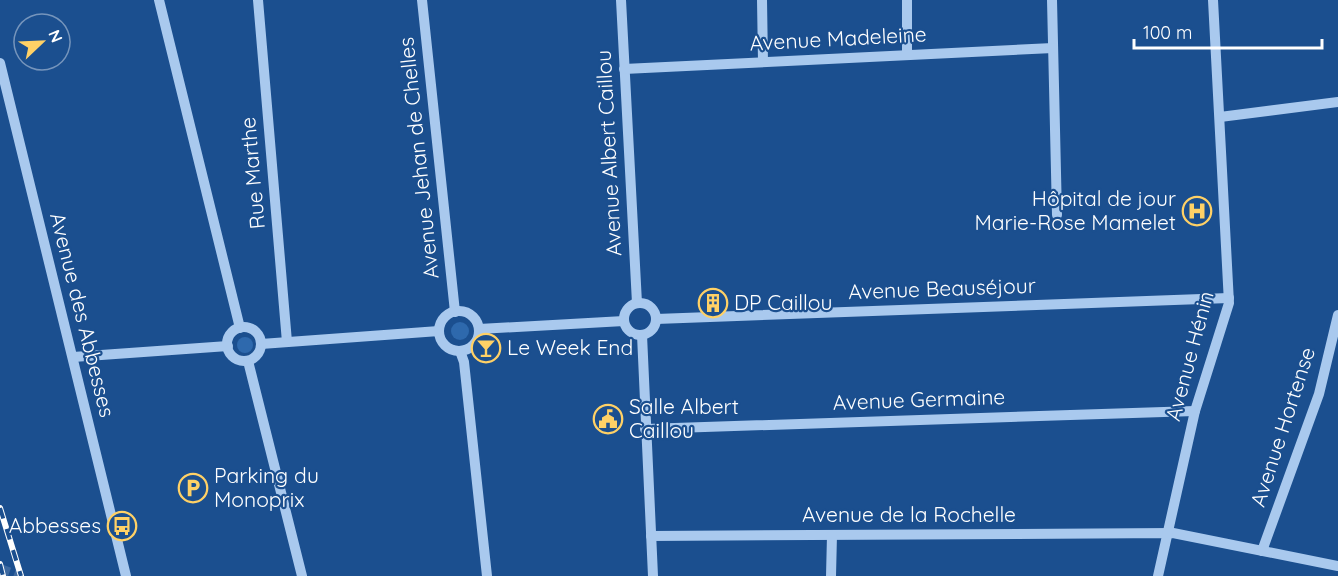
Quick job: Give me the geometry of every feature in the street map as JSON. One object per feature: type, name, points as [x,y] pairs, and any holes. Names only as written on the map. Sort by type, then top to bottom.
[{"type":"street","points":[[159,0],[240,328]]},
{"type":"street","name":"Rue Marthe","points":[[258,0],[287,342]]},
{"type":"street","name":"Avenue Jehan de Chelles","points":[[422,0],[455,312]]},
{"type":"street","name":"Avenue Albert Caillou","points":[[621,0],[637,303]]},
{"type":"street","points":[[762,0],[763,62]]},
{"type":"street","points":[[907,0],[908,55]]},
{"type":"street","points":[[1052,0],[1057,215]]},
{"type":"street","name":"Avenue Hénin","points":[[1158,576],[1195,411],[1223,325],[1229,298],[1213,0]]},
{"type":"street","name":"Avenue Madeleine","points":[[624,69],[1053,48]]},
{"type":"street","name":"Avenue des Abbesses","points":[[0,63],[126,576]]},
{"type":"street","points":[[1220,117],[1338,102]]},
{"type":"street","name":"Avenue Beauséjour","points":[[656,318],[1229,298]]},
{"type":"street","points":[[637,303],[650,307],[656,318],[652,329],[642,335],[632,333],[624,321],[629,308],[637,303]]},
{"type":"street","points":[[455,312],[474,317],[479,329],[476,342],[460,351],[448,348],[443,343],[439,331],[444,318],[455,312]]},
{"type":"street","name":"Avenue Hortense","points":[[1262,551],[1319,394],[1338,315]]},
{"type":"street","points":[[479,329],[624,321]]},
{"type":"street","points":[[240,328],[250,328],[255,331],[261,344],[258,355],[243,362],[233,357],[228,346],[232,333],[240,328]]},
{"type":"street","points":[[261,344],[439,331]]},
{"type":"street","points":[[642,335],[653,576]]},
{"type":"street","points":[[73,357],[228,346]]},
{"type":"street","points":[[460,351],[464,362],[487,576]]},
{"type":"street","points":[[248,361],[302,576]]},
{"type":"street","name":"Avenue Germaine","points":[[645,429],[1195,411]]},
{"type":"street","name":"Avenue de la Rochelle","points":[[651,536],[1168,533],[1338,566]]},
{"type":"street","points":[[831,576],[832,535]]},
{"type":"shaded area","points":[[460,322],[466,325],[469,331],[466,337],[460,340],[454,337],[451,331],[454,325]]},
{"type":"shaded area","points":[[242,337],[248,337],[253,345],[251,351],[242,353],[237,348],[237,342]]},
{"type":"tunnel","points":[[0,569],[19,576]]},
{"type":"railway","points":[[0,508],[21,576]]},
{"type":"railway","points":[[0,564],[3,576]]},
{"type":"place","name":"Hôpital de jour Marie-Rose Mamelet","points":[[1197,211]]},
{"type":"place","name":"DP Caillou","points":[[713,303]]},
{"type":"place","name":"Le Week End","points":[[486,348]]},
{"type":"place","name":"Salle Albert Caillou","points":[[608,419]]},
{"type":"place","name":"Parking du Monoprix","points":[[193,488]]},
{"type":"place","name":"Abbesses","points":[[122,526]]}]
